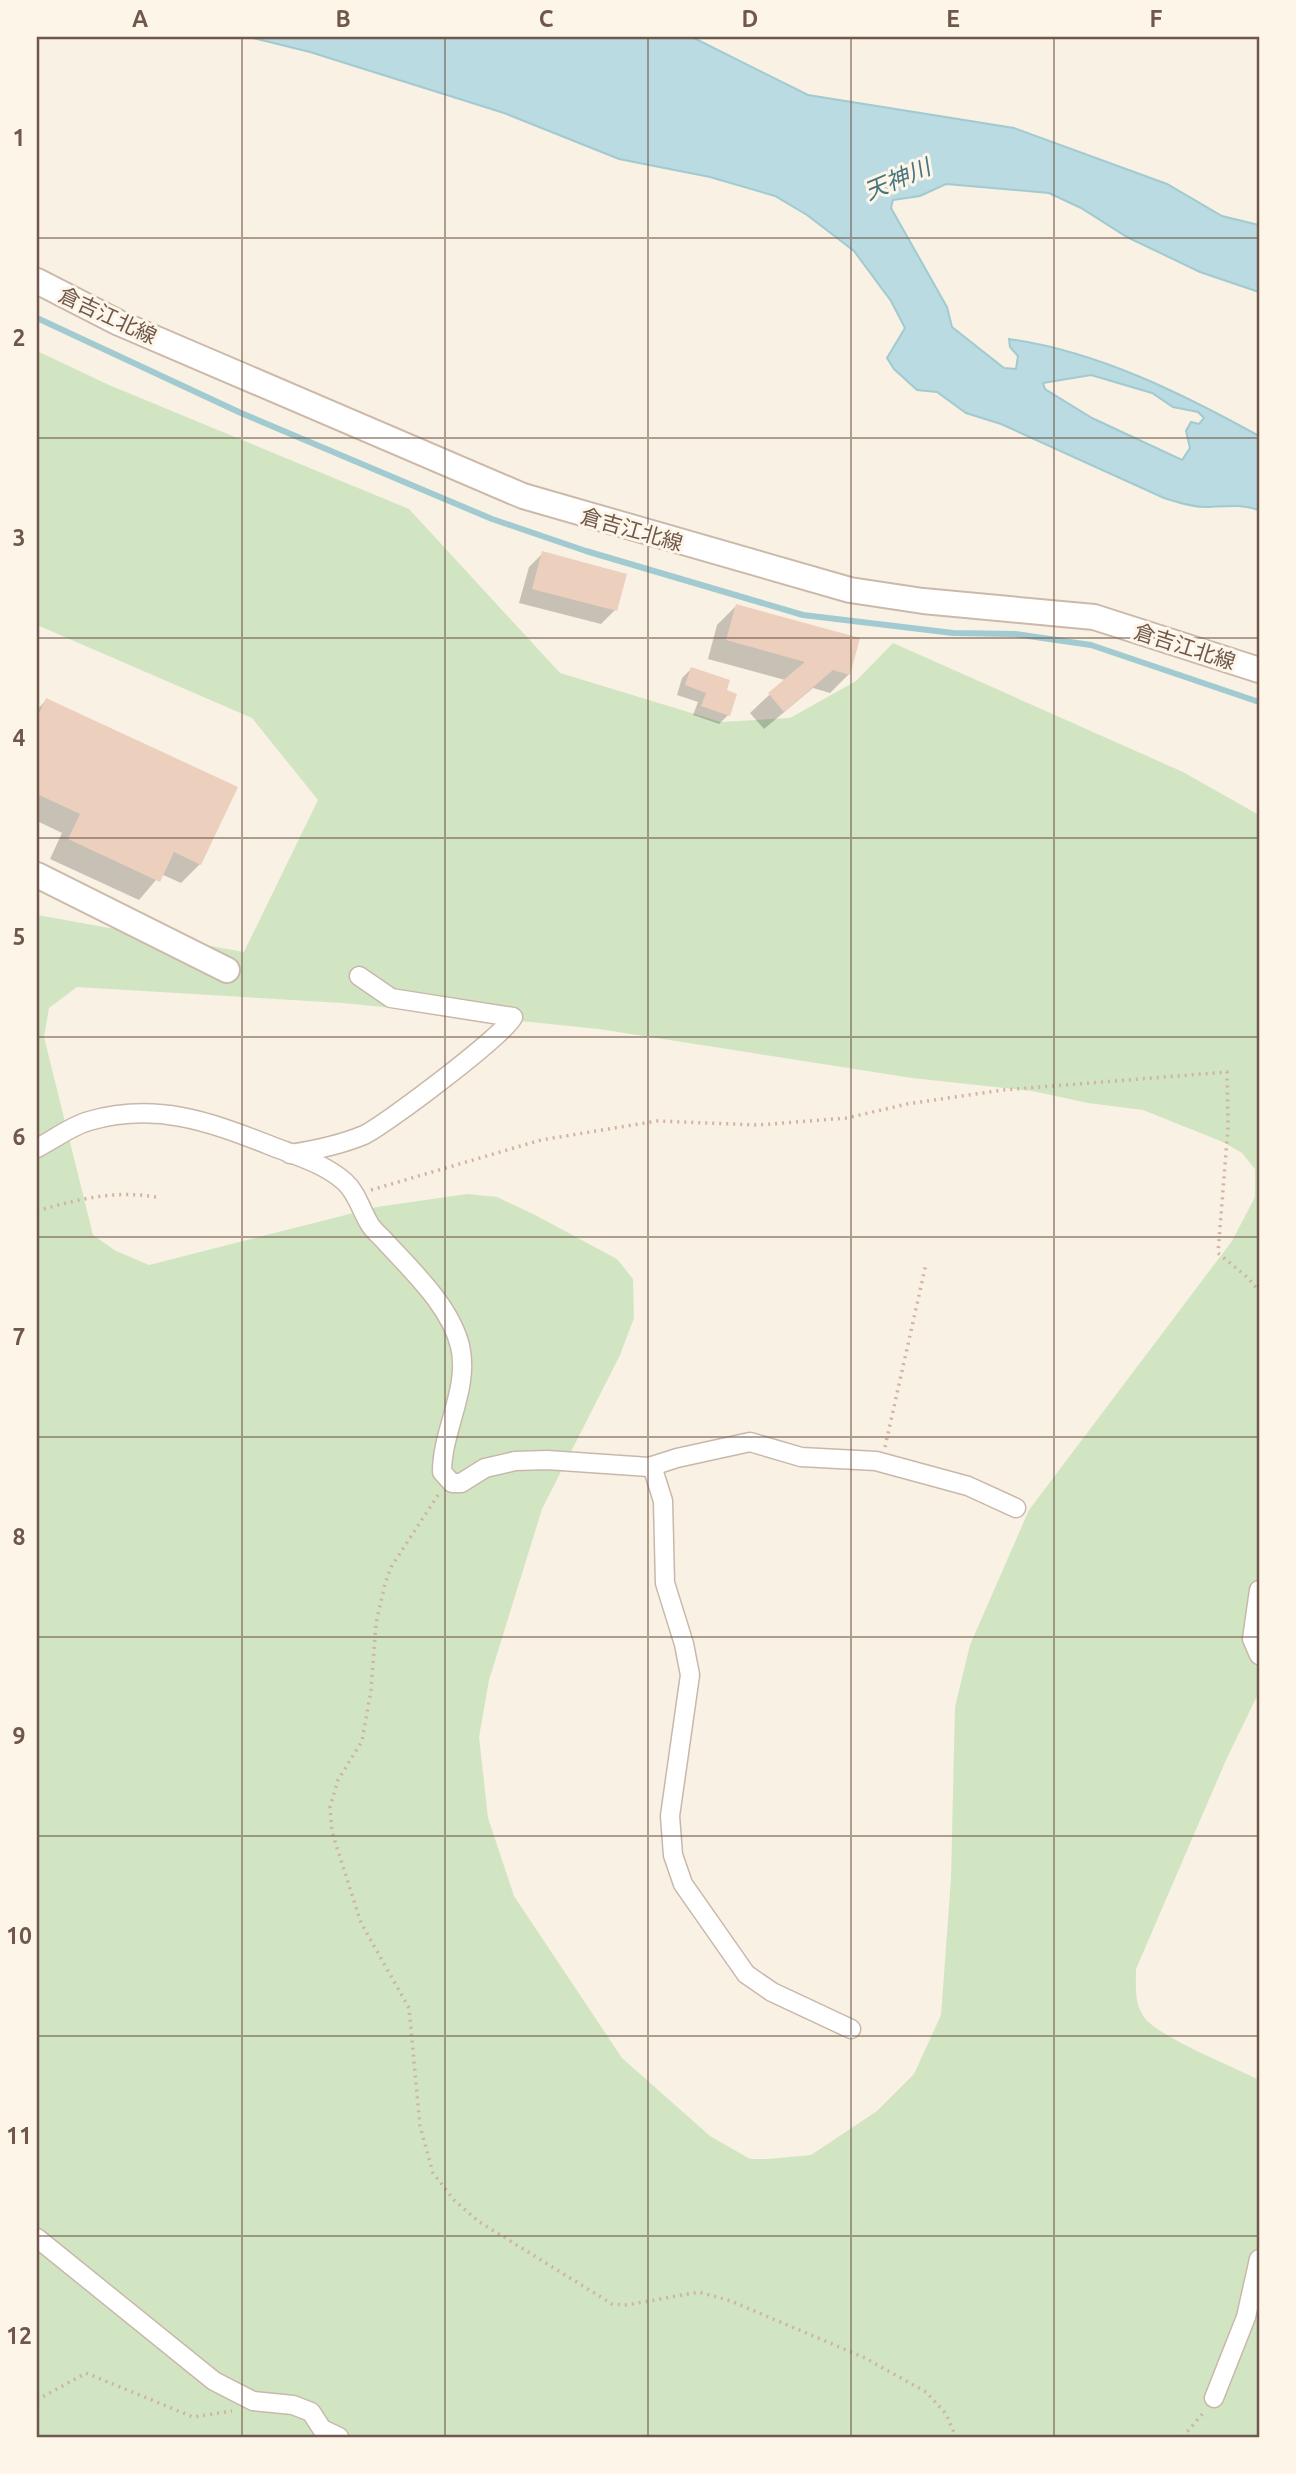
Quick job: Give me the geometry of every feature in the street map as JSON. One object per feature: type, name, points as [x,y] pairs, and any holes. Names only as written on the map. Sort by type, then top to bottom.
[{"type":"main road","name":"倉吉江北線","points":[[37,281],[119,323],[523,496],[850,590],[923,601],[1094,617],[1259,670]]},
{"type":"main road","points":[[37,876],[227,970]]},
{"type":"street","points":[[290,1154],[332,1147],[366,1134],[401,1111],[499,1034],[513,1017],[391,998],[359,976]]},
{"type":"street","points":[[37,1148],[85,1122],[153,1113],[215,1123],[323,1167],[346,1183],[369,1224],[412,1270],[451,1326],[460,1346],[461,1378],[442,1456],[442,1472],[452,1483],[461,1483],[485,1468],[515,1461],[547,1460],[636,1468],[750,1442],[801,1457],[882,1463],[968,1486],[1016,1508]]},
{"type":"street","points":[[652,1466],[663,1501],[665,1583],[684,1644],[690,1675],[670,1816],[674,1855],[682,1884],[746,1974],[772,1992],[851,2029]]},
{"type":"street","points":[[1259,1590],[1252,1639],[1259,1655]]},
{"type":"street","points":[[37,2238],[214,2381],[253,2402],[293,2405],[311,2412],[322,2429],[340,2437]]},
{"type":"street","points":[[1214,2398],[1246,2317],[1259,2259]]},
{"type":"path","points":[[370,1190],[541,1140],[657,1121],[758,1125],[847,1118],[907,1104],[1003,1090],[1227,1072],[1228,1127],[1218,1253],[1247,1277],[1259,1291]]},
{"type":"path","points":[[37,1211],[130,1192],[161,1198]]},
{"type":"path","points":[[882,1463],[926,1264]]},
{"type":"path","points":[[446,1478],[434,1504],[391,1567],[376,1623],[371,1690],[362,1741],[338,1780],[330,1807],[332,1832],[361,1923],[409,2008],[420,2126],[433,2173],[454,2200],[478,2221],[612,2304],[627,2305],[699,2292],[731,2301],[865,2358],[926,2392],[946,2414],[956,2437]]},
{"type":"path","points":[[37,2400],[86,2373],[193,2417],[235,2411],[253,2402]]},
{"type":"path","points":[[1183,2437],[1214,2398]]},
{"type":"green space","points":[[37,351],[109,385],[409,509],[560,673],[721,722],[790,718],[856,681],[893,643],[1183,772],[1259,815],[1259,1692],[1226,1760],[1136,1969],[1136,1994],[1144,2017],[1152,2025],[1180,2042],[1259,2080],[1259,2437],[37,2437],[37,915],[244,952],[318,800],[252,718],[37,625]],"holes":[[[77,987],[343,1003],[599,1029],[912,1078],[1032,1091],[1088,1103],[1143,1110],[1223,1142],[1242,1153],[1255,1169],[1255,1197],[1232,1241],[1029,1510],[970,1645],[955,1707],[951,1879],[941,2015],[914,2074],[877,2111],[811,2155],[750,2159],[710,2136],[622,2058],[514,1896],[488,1818],[479,1737],[489,1680],[542,1509],[620,1355],[634,1318],[633,1279],[617,1259],[535,1215],[497,1197],[467,1194],[377,1207],[149,1265],[116,1251],[93,1235],[44,1037],[49,1008]]]},
{"type":"water","name":"天神川","points":[[249,37],[692,37],[808,95],[1014,128],[1167,184],[1222,216],[1259,225],[1259,292],[1200,272],[1127,237],[1081,208],[1049,193],[946,184],[920,196],[893,200],[891,208],[947,307],[952,327],[1004,368],[1016,369],[1018,356],[1010,347],[1009,339],[1074,353],[1170,390],[1259,436],[1259,510],[1240,506],[1198,507],[1164,498],[1001,424],[966,413],[937,392],[917,390],[894,369],[887,358],[905,328],[891,301],[854,251],[807,215],[775,196],[710,177],[619,159],[504,113],[310,52]],"holes":[[[1091,375],[1152,393],[1173,407],[1198,412],[1204,418],[1199,424],[1191,422],[1186,431],[1190,448],[1182,460],[1092,418],[1045,389],[1043,383]]]},
{"type":"building","points":[[542,551],[627,574],[617,611],[532,589]]},
{"type":"building","points":[[736,604],[860,638],[850,675],[833,670],[784,712],[768,693],[805,662],[726,640]]},
{"type":"building","points":[[691,667],[730,680],[727,690],[737,694],[730,716],[701,706],[706,693],[685,685]]},
{"type":"building","points":[[46,698],[238,787],[201,865],[174,852],[160,882],[68,839],[80,814],[37,794],[37,718]]},
{"type":"waterway","points":[[37,318],[241,413],[492,519],[586,551],[803,615],[953,633],[1015,634],[1091,645],[1259,702]]}]
